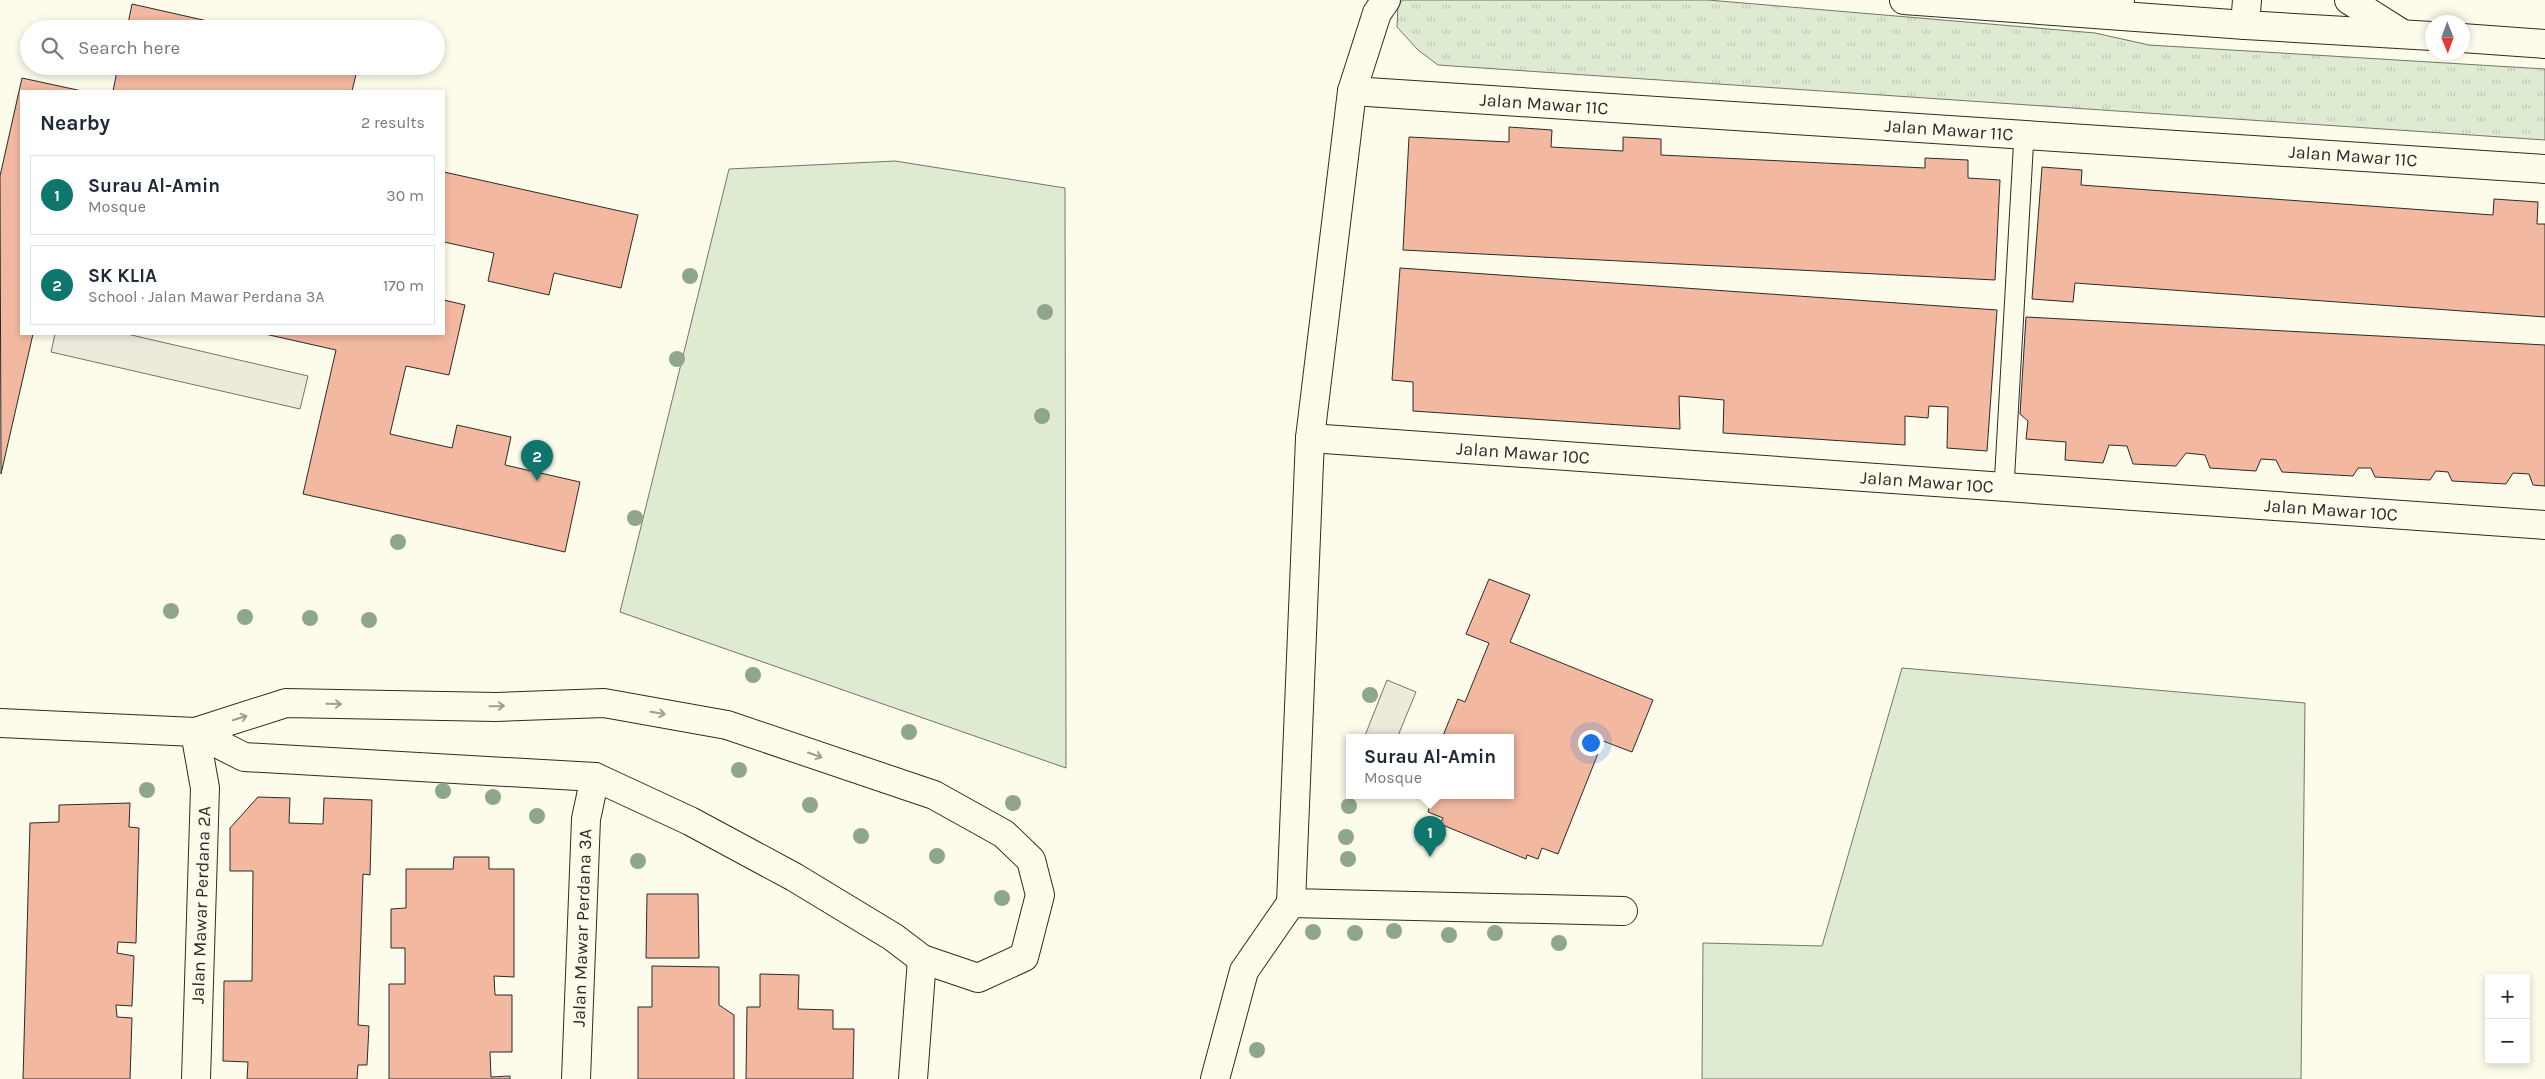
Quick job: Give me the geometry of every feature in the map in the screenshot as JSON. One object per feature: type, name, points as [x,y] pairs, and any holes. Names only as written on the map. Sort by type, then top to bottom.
[{"type":"street","points":[[1216,1079],[1244,972],[1291,903],[1310,438],[1352,91],[1377,13],[1386,0]]},
{"type":"street","points":[[1904,0],[2085,13],[2246,12],[2425,36]]},
{"type":"street","points":[[2085,13],[2120,0]]},
{"type":"street","points":[[2349,0],[2402,34]]},
{"type":"street","points":[[2470,39],[2545,44]]},
{"type":"street","name":"Jalan Mawar 11C","points":[[1352,91],[2545,169]]},
{"type":"street","name":"Jalan Mawar 10C","points":[[1310,438],[2545,525]]},
{"type":"street","points":[[0,724],[195,732],[286,703],[496,707],[604,703],[727,725],[934,795],[1004,834],[1031,860],[1040,895],[1024,958],[978,978],[922,959],[893,937],[794,877],[690,821],[596,777],[244,757],[195,732]]},
{"type":"street","name":"Jalan Mawar Perdana 2A","points":[[195,732],[205,788],[196,1079]]},
{"type":"street","name":"Jalan Mawar Perdana 3A","points":[[576,1079],[586,818],[596,777]]},
{"type":"street","points":[[1291,903],[1623,910]]},
{"type":"street","points":[[913,1079],[922,959]]},
{"type":"lane","points":[[2004,487],[2024,135]]},
{"type":"green space","points":[[1403,0],[1708,0],[2095,33],[2149,45],[2545,69],[2545,140],[1438,65],[1418,50],[1397,27],[1398,5]]},
{"type":"green space","points":[[895,161],[1065,188],[1066,768],[620,612],[729,169]]},
{"type":"green space","points":[[1902,668],[2305,703],[2301,1079],[1702,1079],[1703,943],[1822,946]]},
{"type":"shaded area","points":[[55,335],[131,335],[308,376],[300,409],[51,352]]},
{"type":"shaded area","points":[[1387,680],[1416,692],[1399,734],[1366,734]]},
{"type":"building","points":[[132,4],[203,20],[129,20]]},
{"type":"building","points":[[116,75],[356,75],[352,90],[113,90]]},
{"type":"building","points":[[22,78],[77,90],[20,90],[20,335],[33,335],[1,474],[0,176]]},
{"type":"building","points":[[1509,127],[1552,130],[1551,147],[1623,151],[1623,137],[1661,139],[1661,155],[1925,168],[1925,158],[1968,160],[1968,178],[2000,180],[1995,280],[1403,250],[1409,137],[1509,142]]},
{"type":"building","points":[[2042,167],[2082,170],[2081,185],[2493,215],[2494,199],[2538,202],[2537,224],[2545,224],[2545,317],[2075,283],[2073,302],[2032,299]]},
{"type":"building","points":[[445,172],[638,215],[621,288],[554,273],[549,295],[488,281],[494,253],[445,242]]},
{"type":"building","points":[[1400,268],[1997,310],[1987,451],[1947,448],[1948,407],[1929,406],[1928,418],[1905,416],[1905,445],[1723,433],[1724,400],[1679,396],[1680,429],[1413,411],[1413,382],[1392,380]]},
{"type":"building","points":[[445,300],[465,305],[449,375],[406,366],[390,434],[452,448],[457,425],[511,437],[505,465],[580,482],[565,552],[303,494],[336,350],[269,335],[445,335]]},
{"type":"building","points":[[2026,317],[2545,345],[2545,486],[2533,485],[2529,474],[2513,473],[2506,484],[2452,481],[2448,472],[2436,471],[2430,480],[2375,477],[2371,468],[2358,468],[2353,476],[2282,472],[2276,460],[2261,459],[2256,471],[2210,468],[2205,455],[2186,453],[2176,466],[2133,464],[2127,446],[2109,445],[2103,463],[2065,460],[2066,442],[2026,439],[2028,421],[2020,414]]},
{"type":"building","points":[[1489,579],[1530,595],[1510,642],[1653,700],[1632,752],[1603,741],[1558,854],[1542,848],[1538,859],[1527,855],[1526,859],[1440,824],[1443,818],[1428,812],[1431,802],[1427,801],[1428,799],[1514,799],[1514,734],[1444,734],[1458,699],[1465,702],[1489,643],[1466,634]]},
{"type":"building","points":[[258,797],[290,798],[289,823],[323,824],[324,798],[372,800],[370,875],[363,874],[358,1025],[369,1026],[367,1065],[358,1065],[357,1079],[247,1079],[248,1062],[223,1061],[224,981],[252,981],[253,871],[230,871],[230,828]]},
{"type":"building","points":[[130,803],[129,827],[139,828],[136,943],[118,942],[117,953],[134,956],[132,1006],[116,1005],[117,1017],[132,1018],[130,1079],[23,1079],[30,823],[59,822],[59,805]]},
{"type":"building","points":[[454,857],[489,857],[489,869],[514,869],[514,977],[494,976],[495,995],[512,995],[512,1052],[490,1052],[491,1077],[510,1076],[510,1079],[389,1079],[389,984],[405,984],[405,948],[391,948],[391,909],[406,908],[406,869],[453,869]]},
{"type":"building","points":[[647,894],[698,894],[699,958],[646,958]]},
{"type":"building","points":[[652,966],[719,967],[719,1005],[734,1015],[734,1079],[638,1079],[638,1007],[652,1007]]},
{"type":"building","points":[[760,974],[799,975],[798,1009],[833,1010],[833,1029],[854,1029],[853,1079],[746,1079],[747,1007],[760,1007]]},
{"type":"place","name":"SK KLIA","points":[[537,481]]},
{"type":"place","name":"Surau Al-Amin","points":[[1430,857]]}]
